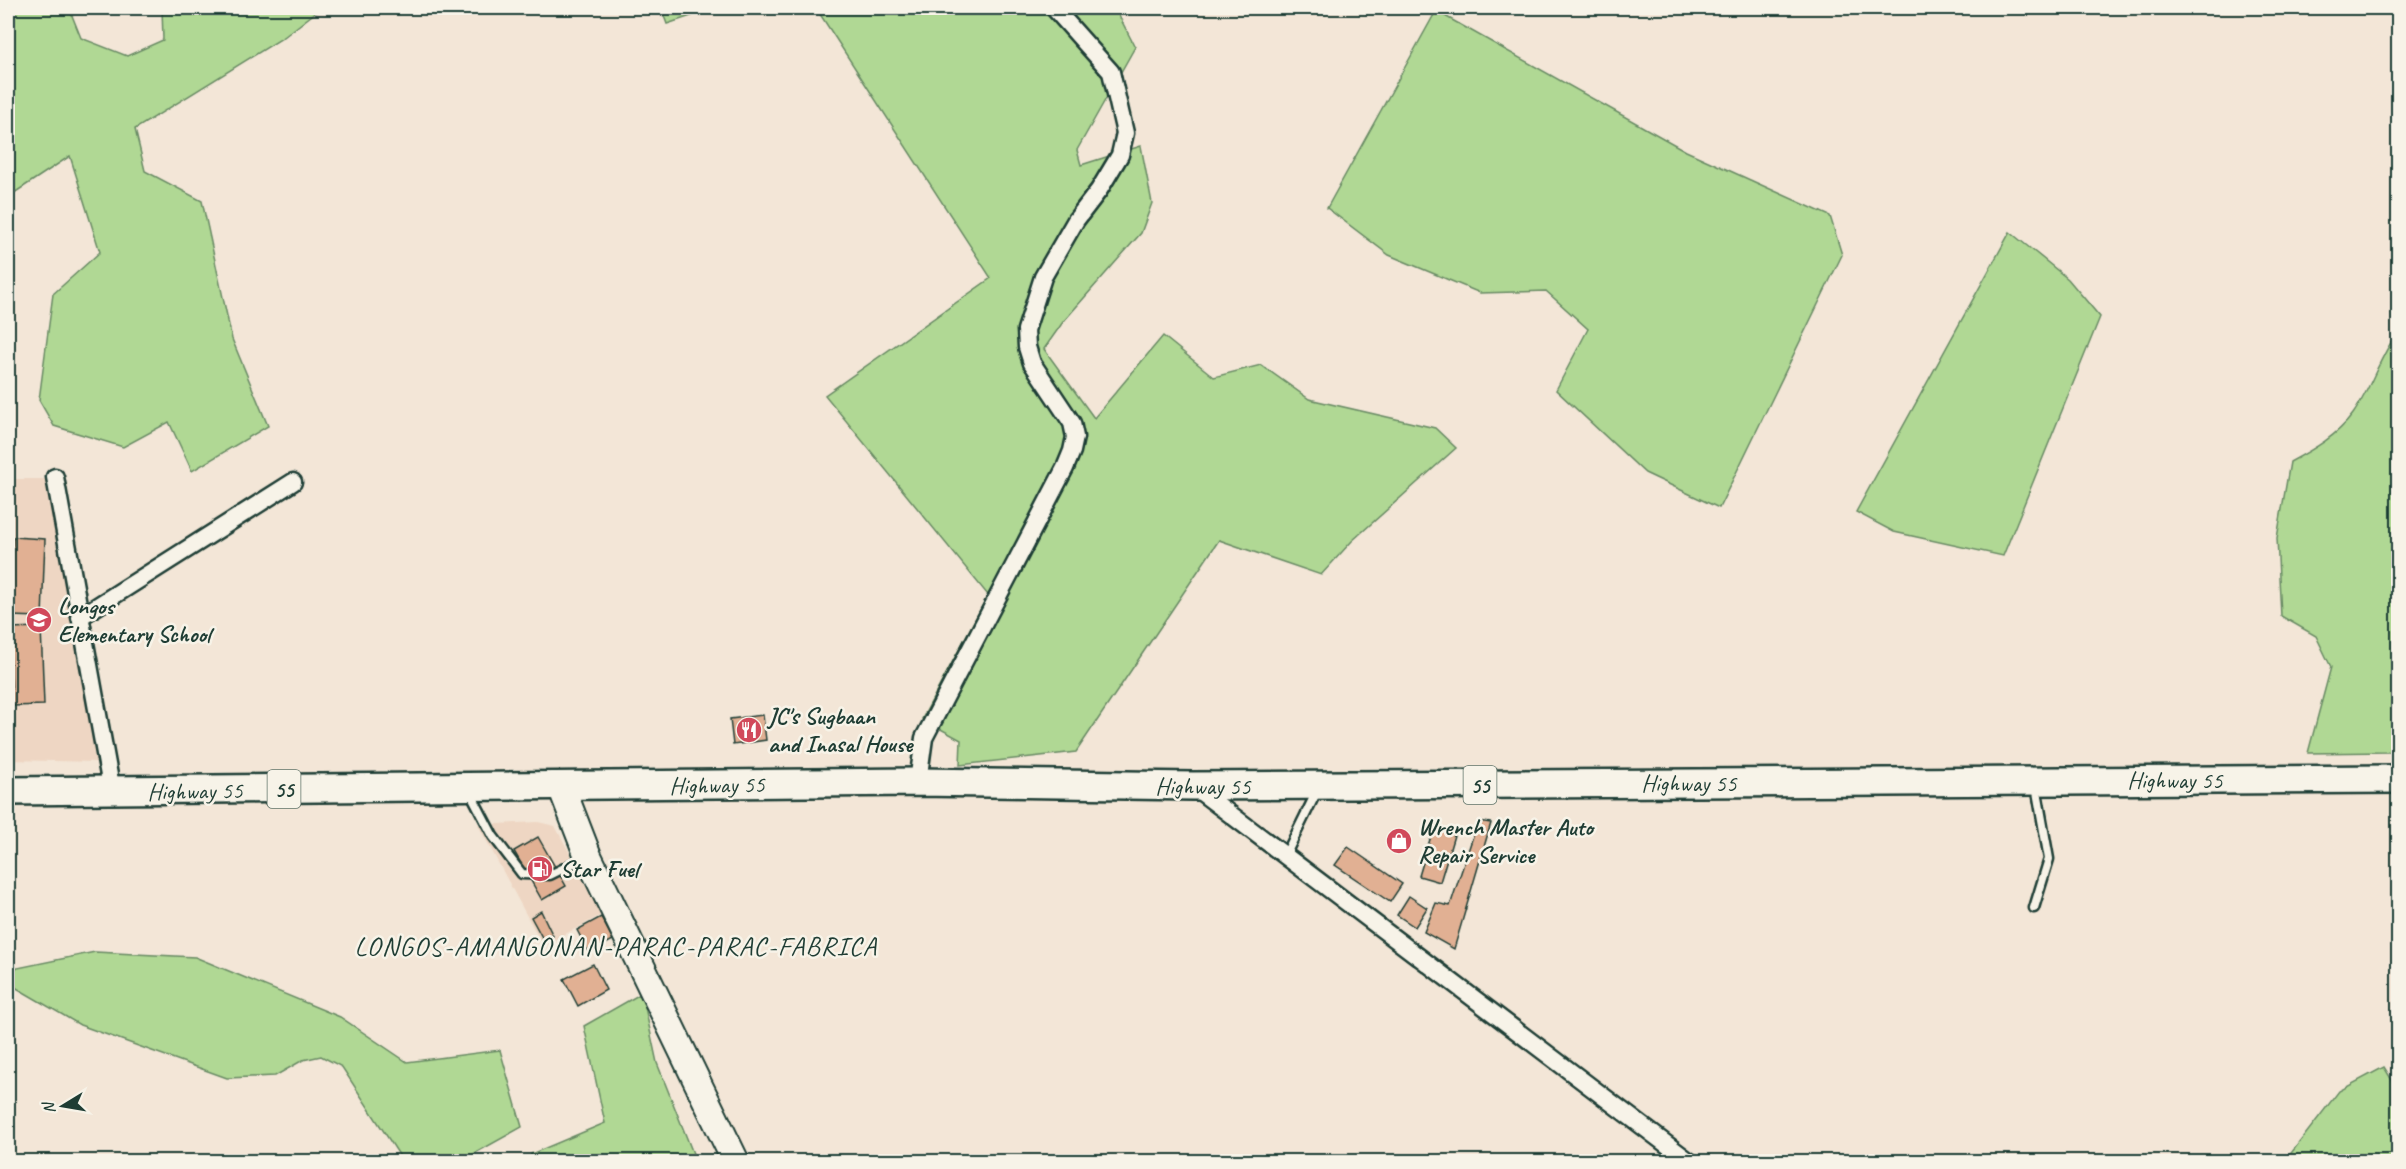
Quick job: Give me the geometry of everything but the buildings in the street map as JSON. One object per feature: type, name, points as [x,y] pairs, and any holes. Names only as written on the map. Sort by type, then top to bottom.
[{"type":"highway","name":"Highway 55","points":[[8,791],[112,792],[561,786],[920,771],[1193,786],[2398,779]]},
{"type":"main road","points":[[561,786],[588,856],[736,1161]]},
{"type":"street","points":[[920,771],[924,738],[1065,468],[1075,437],[1065,409],[1032,363],[1027,347],[1026,330],[1043,277],[1076,220],[1099,190],[1120,155],[1125,133],[1111,72],[1054,8]]},
{"type":"street","points":[[55,477],[112,792]]},
{"type":"street","points":[[80,617],[293,482]]},
{"type":"street","points":[[1193,786],[1690,1161]]},
{"type":"lane","points":[[2034,908],[2049,859],[2035,781]]},
{"type":"lane","points":[[466,786],[493,836],[522,874],[550,875],[588,856]]},
{"type":"lane","points":[[1285,856],[1320,786]]},
{"type":"shaded area","name":"Longos Elementary School","points":[[8,479],[46,479],[97,762],[8,760]]},
{"type":"shaded area","points":[[538,822],[555,826],[603,914],[543,946],[478,825]]},
{"type":"green space","points":[[8,8],[69,8],[81,38],[127,56],[163,40],[162,8],[321,8],[284,37],[135,129],[145,171],[202,201],[232,339],[268,426],[192,471],[169,422],[123,447],[54,426],[39,400],[53,294],[100,252],[70,156],[8,197]]},
{"type":"green space","points":[[661,8],[715,8],[667,24]]},
{"type":"green space","points":[[816,8],[1115,8],[1135,47],[1077,150],[1081,165],[1141,146],[1152,203],[1141,233],[1063,322],[1044,349],[1094,418],[1163,336],[1214,377],[1261,365],[1309,399],[1435,428],[1456,448],[1352,541],[1321,575],[1219,540],[1076,752],[960,765],[961,740],[922,719],[988,595],[825,395],[991,278]]},
{"type":"green space","points":[[1436,11],[1686,151],[1830,216],[1842,255],[1719,508],[1645,473],[1556,390],[1588,329],[1546,291],[1480,293],[1389,255],[1327,208]]},
{"type":"green space","points":[[2010,232],[2068,279],[2100,317],[2003,556],[1894,532],[1856,512]]},
{"type":"green space","points":[[2398,332],[2398,746],[2390,752],[2308,753],[2331,667],[2316,636],[2281,616],[2277,538],[2290,462],[2324,441],[2347,422],[2365,394],[2385,352]]},
{"type":"green space","points":[[95,952],[195,957],[340,1017],[407,1062],[500,1050],[522,1127],[461,1161],[403,1161],[342,1067],[321,1056],[303,1060],[275,1076],[227,1078],[80,1025],[8,983],[8,970]]},
{"type":"green space","points":[[642,993],[657,1063],[696,1161],[529,1162],[531,1154],[605,1123],[584,1026]]},
{"type":"green space","points":[[2384,1067],[2398,1090],[2398,1161],[2285,1161],[2339,1091]]},
{"type":"place","name":"Longos Elementary School","points":[[39,620]]},
{"type":"place","name":"JC's Sugbaan and Inasal House","points":[[749,730]]},
{"type":"place","name":"Wrench Master Auto Repair Service","points":[[1399,841]]},
{"type":"place","name":"Star Fuel","points":[[540,869]]},
{"type":"district","name":"LONGOS-AMANGONAN-PARAC‑PARAC-FABRICA","points":[[616,946]]}]
